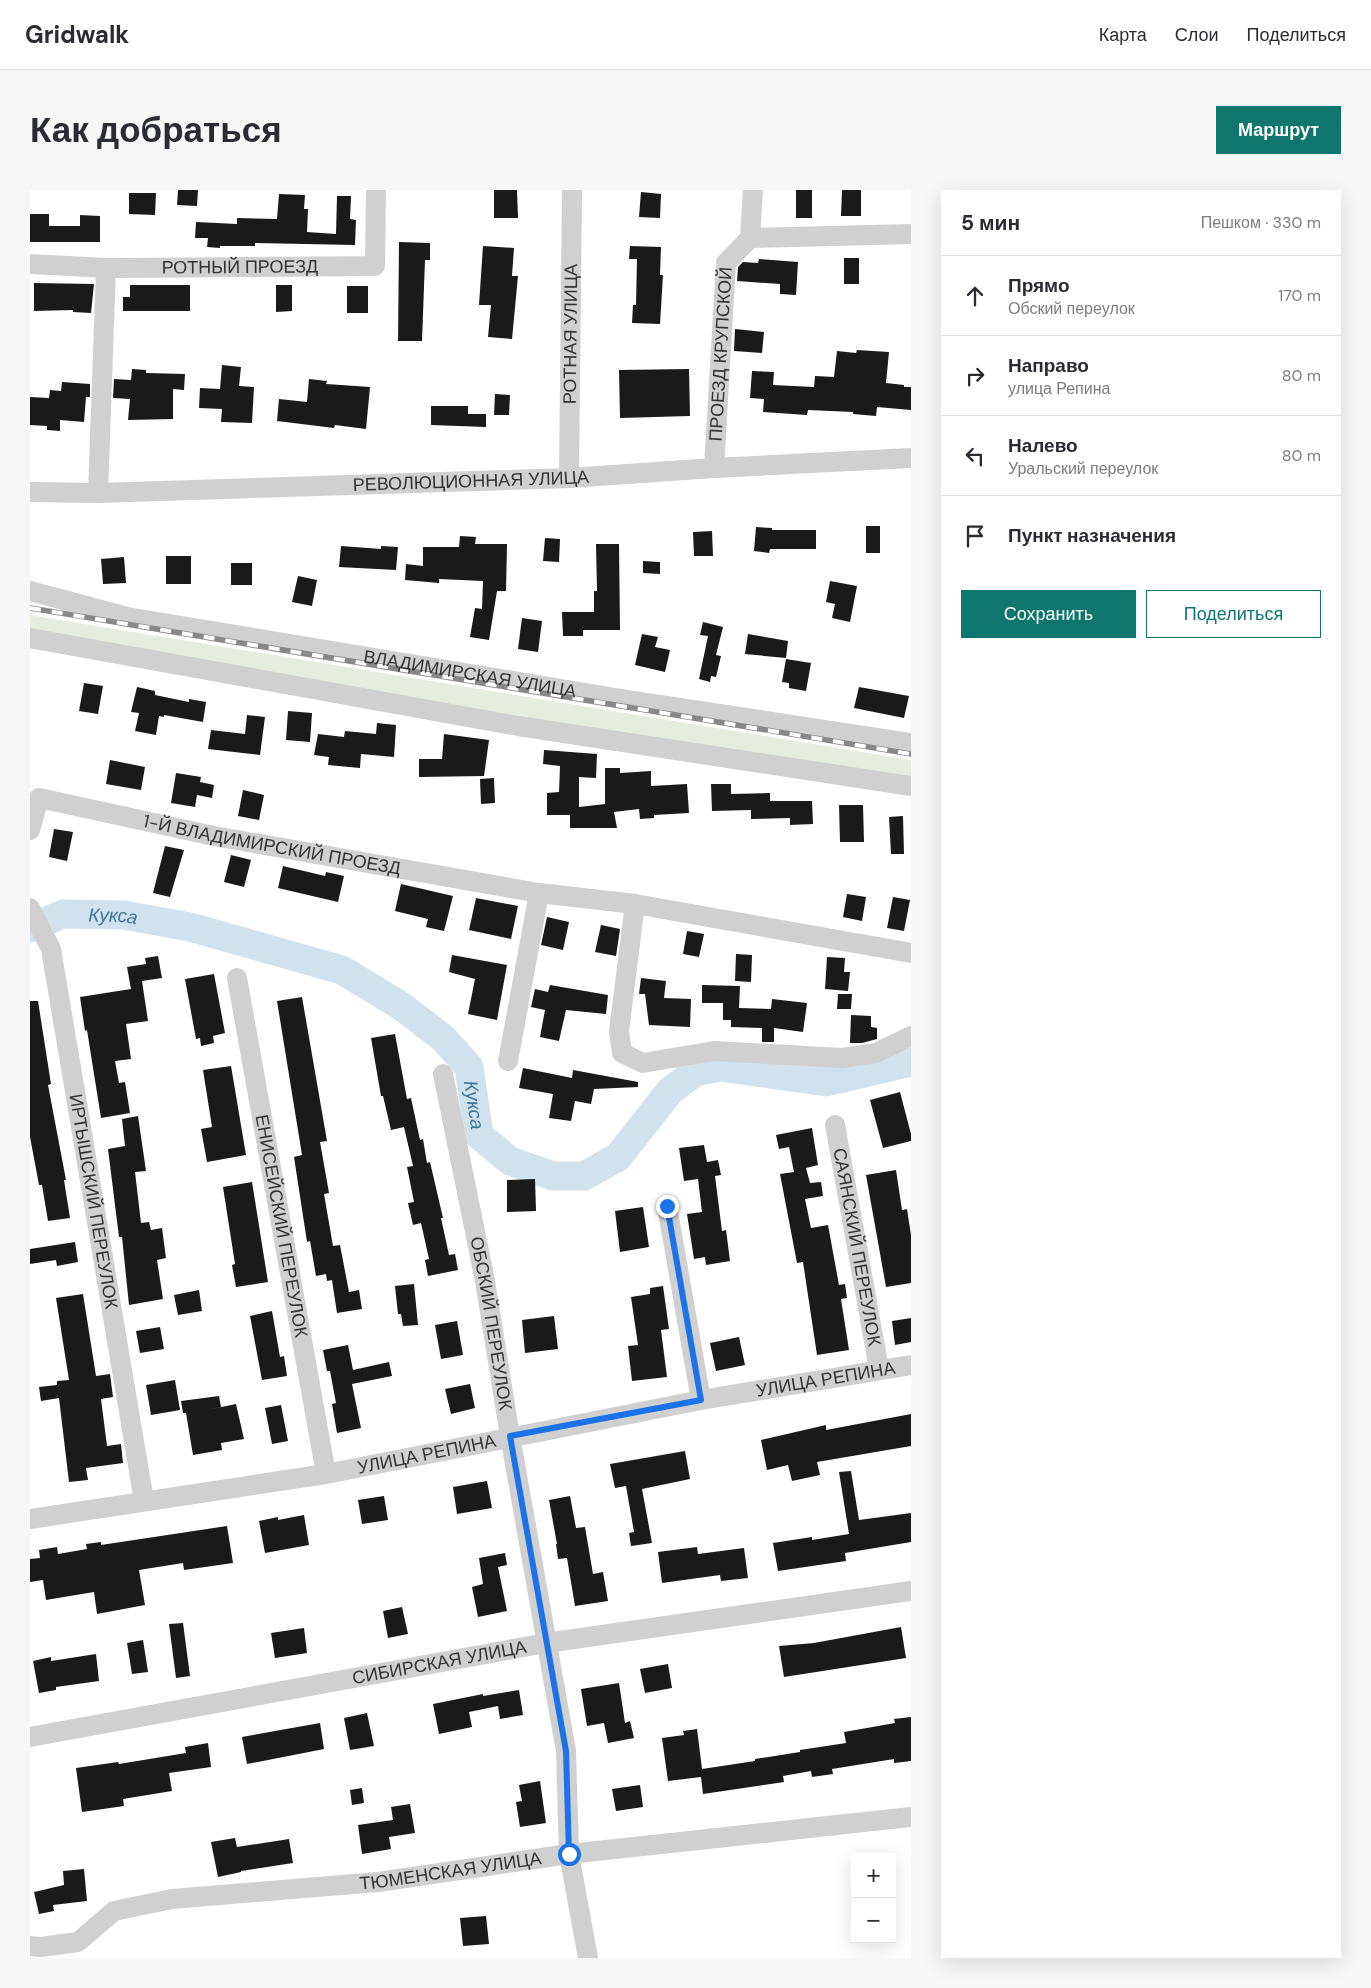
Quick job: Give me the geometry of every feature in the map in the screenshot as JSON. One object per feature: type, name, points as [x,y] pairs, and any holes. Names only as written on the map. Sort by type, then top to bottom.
[{"type":"street","name":"РОТНЫЙ ПРОЕЗД","points":[[30,264],[106,268],[375,266],[376,190]]},
{"type":"street","name":"РОТНАЯ УЛИЦА","points":[[569,478],[572,190]]},
{"type":"street","points":[[753,190],[750,238],[911,234]]},
{"type":"street","name":"ПРОЕЗД КРУПСКОЙ","points":[[714,468],[726,263],[750,238]]},
{"type":"street","points":[[98,493],[106,268]]},
{"type":"street","name":"РЕВОЛЮЦИОННАЯ УЛИЦА","points":[[30,492],[98,493],[569,478],[714,468],[911,458]]},
{"type":"street","name":"ВЛАДИМИРСКАЯ УЛИЦА","points":[[30,591],[127,616],[615,698],[911,743]]},
{"type":"street","points":[[30,638],[518,726],[911,786]]},
{"type":"street","name":"1-Й ВЛАДИМИРСКИЙ ПРОЕЗД","points":[[30,830],[40,798],[214,836],[539,892],[635,904],[911,953]]},
{"type":"street","points":[[508,1061],[539,892]]},
{"type":"street","points":[[635,904],[619,1031],[622,1053],[643,1063],[714,1051],[842,1058],[876,1054],[911,1036]]},
{"type":"street","name":"ИРТЫШСКИЙ ПЕРЕУЛОК","points":[[30,908],[51,949],[144,1501]]},
{"type":"street","name":"ЕНИСЕЙСКИЙ ПЕРЕУЛОК","points":[[237,978],[326,1474]]},
{"type":"street","name":"ОБСКИЙ ПЕРЕУЛОК","points":[[443,1074],[485,1281],[510,1436],[566,1751],[569,1854],[588,1958]]},
{"type":"street","name":"САЯНСКИЙ ПЕРЕУЛОК","points":[[835,1125],[879,1369]]},
{"type":"street","points":[[667,1206],[701,1400]]},
{"type":"street","name":"УЛИЦА РЕПИНА","points":[[30,1518],[326,1474],[510,1436],[701,1400],[911,1365]]},
{"type":"street","name":"СИБИРСКАЯ УЛИЦА","points":[[30,1737],[546,1643],[911,1591]]},
{"type":"street","name":"ТЮМЕНСКАЯ УЛИЦА","points":[[30,1946],[40,1947],[78,1942],[114,1911],[172,1899],[378,1882],[569,1854],[911,1817]]},
{"type":"shaded area","points":[[30,615],[911,760],[911,781],[550,726],[30,633]]},
{"type":"building","points":[[178,190],[198,190],[197,206],[177,205]]},
{"type":"building","points":[[494,190],[517,190],[518,218],[494,218]]},
{"type":"building","points":[[796,190],[812,190],[812,218],[796,218]]},
{"type":"building","points":[[842,190],[861,190],[861,216],[841,216]]},
{"type":"building","points":[[641,192],[661,194],[660,218],[639,217]]},
{"type":"building","points":[[129,193],[156,193],[155,215],[129,214]]},
{"type":"building","points":[[279,194],[305,195],[304,209],[308,209],[307,232],[336,234],[337,196],[351,196],[350,219],[356,220],[355,245],[255,243],[255,246],[220,246],[220,248],[207,247],[208,238],[195,238],[196,222],[237,224],[237,218],[277,219]]},
{"type":"building","points":[[30,214],[49,214],[49,226],[80,226],[80,215],[100,216],[100,242],[30,242]]},
{"type":"building","points":[[399,242],[430,243],[430,260],[425,260],[422,341],[398,341]]},
{"type":"building","points":[[483,246],[514,248],[512,276],[518,276],[512,339],[488,337],[491,305],[479,305]]},
{"type":"building","points":[[630,246],[661,247],[660,275],[663,275],[660,324],[632,323],[633,305],[636,305],[637,259],[629,259]]},
{"type":"building","points":[[844,258],[859,258],[859,284],[844,284]]},
{"type":"building","points":[[759,259],[798,262],[796,295],[780,294],[780,284],[737,281],[738,267],[743,262],[758,263]]},
{"type":"building","points":[[34,283],[94,284],[91,313],[73,312],[73,310],[34,311]]},
{"type":"building","points":[[130,285],[190,285],[190,311],[123,311],[123,297],[130,297]]},
{"type":"building","points":[[276,285],[292,285],[292,311],[276,312]]},
{"type":"building","points":[[347,286],[368,286],[368,313],[347,313]]},
{"type":"building","points":[[735,329],[764,332],[762,353],[734,351]]},
{"type":"building","points":[[857,350],[889,352],[886,383],[911,387],[911,410],[877,407],[876,416],[853,414],[853,412],[808,410],[807,415],[763,412],[764,399],[750,398],[752,371],[774,372],[773,385],[814,387],[815,376],[834,377],[837,351],[856,353]]},
{"type":"building","points":[[222,365],[241,367],[239,386],[254,387],[252,423],[221,422],[222,409],[199,408],[200,388],[220,389]]},
{"type":"building","points":[[132,369],[146,370],[146,373],[185,374],[184,390],[173,389],[173,419],[128,420],[130,399],[113,398],[114,379],[131,380]]},
{"type":"building","points":[[689,369],[690,416],[620,418],[619,370]]},
{"type":"building","points":[[309,379],[327,381],[326,384],[370,387],[366,429],[335,425],[334,428],[277,421],[279,399],[307,402]]},
{"type":"building","points":[[62,382],[90,384],[90,397],[86,397],[84,422],[60,420],[60,431],[47,430],[47,426],[30,425],[30,397],[49,398],[50,390],[61,391]]},
{"type":"building","points":[[495,394],[510,395],[509,415],[494,415]]},
{"type":"building","points":[[431,406],[468,406],[468,414],[486,414],[486,427],[431,425]]},
{"type":"building","points":[[866,526],[880,526],[880,553],[866,553]]},
{"type":"building","points":[[756,527],[772,528],[772,530],[816,530],[816,549],[770,549],[769,553],[754,551]]},
{"type":"building","points":[[712,531],[713,556],[694,556],[693,532]]},
{"type":"building","points":[[460,536],[476,537],[475,544],[507,544],[506,591],[497,591],[489,640],[470,637],[475,608],[482,609],[483,581],[439,579],[439,583],[405,580],[406,564],[423,566],[423,547],[459,547]]},
{"type":"building","points":[[545,538],[560,539],[559,562],[543,561]]},
{"type":"building","points":[[596,544],[619,544],[620,630],[583,630],[583,636],[563,636],[562,612],[594,612],[594,591],[597,591]]},
{"type":"building","points":[[341,546],[381,549],[381,546],[398,547],[396,570],[339,567]]},
{"type":"building","points":[[166,556],[191,556],[191,584],[166,584]]},
{"type":"building","points":[[124,557],[126,583],[103,584],[101,559]]},
{"type":"building","points":[[643,561],[660,562],[660,574],[643,573]]},
{"type":"building","points":[[231,563],[252,563],[252,585],[231,585]]},
{"type":"building","points":[[298,576],[317,580],[312,606],[292,602]]},
{"type":"building","points":[[830,581],[857,586],[850,622],[832,618],[835,604],[826,602]]},
{"type":"building","points":[[522,618],[542,621],[538,652],[518,649]]},
{"type":"building","points":[[703,622],[723,627],[716,655],[721,656],[716,677],[711,676],[710,682],[699,679],[708,636],[700,635]]},
{"type":"building","points":[[642,634],[658,637],[655,647],[670,650],[665,672],[635,665]]},
{"type":"building","points":[[748,634],[788,641],[786,658],[745,654]]},
{"type":"building","points":[[786,659],[811,663],[806,691],[789,688],[789,683],[782,682]]},
{"type":"building","points":[[84,683],[103,686],[98,714],[79,711]]},
{"type":"building","points":[[137,687],[155,691],[155,695],[189,702],[189,699],[206,702],[203,722],[164,715],[164,717],[159,716],[156,735],[135,731],[139,713],[131,712]]},
{"type":"building","points":[[859,687],[909,696],[904,718],[854,708]]},
{"type":"building","points":[[288,711],[312,713],[310,742],[286,740]]},
{"type":"building","points":[[247,715],[265,717],[260,755],[208,749],[211,730],[245,734]]},
{"type":"building","points":[[377,723],[396,725],[394,757],[361,754],[360,768],[328,765],[329,757],[314,755],[318,734],[344,737],[345,731],[376,734]]},
{"type":"building","points":[[444,734],[489,740],[484,776],[419,777],[419,759],[442,759]]},
{"type":"building","points":[[544,750],[597,754],[596,778],[579,777],[579,807],[605,804],[605,768],[620,768],[620,773],[651,771],[651,786],[687,784],[689,813],[654,815],[654,818],[640,819],[639,809],[614,812],[617,828],[570,828],[570,815],[547,815],[547,793],[559,792],[560,766],[543,764]]},
{"type":"building","points":[[110,760],[145,767],[141,790],[106,784]]},
{"type":"building","points":[[176,773],[201,777],[200,782],[214,785],[212,798],[197,795],[195,807],[171,803]]},
{"type":"building","points":[[494,778],[495,803],[481,804],[480,779]]},
{"type":"building","points":[[711,784],[731,784],[731,794],[770,793],[770,801],[812,801],[813,824],[790,825],[790,818],[751,819],[751,810],[712,811]]},
{"type":"building","points":[[243,790],[264,795],[259,820],[238,816]]},
{"type":"building","points":[[839,805],[863,805],[864,842],[840,842]]},
{"type":"building","points":[[903,816],[904,854],[891,854],[889,817]]},
{"type":"building","points":[[54,829],[73,832],[67,861],[49,857]]},
{"type":"building","points":[[165,846],[184,850],[170,897],[153,893]]},
{"type":"building","points":[[231,855],[251,860],[244,887],[224,882]]},
{"type":"building","points":[[283,866],[325,876],[326,872],[344,876],[338,902],[278,888]]},
{"type":"building","points":[[401,884],[453,896],[444,931],[426,927],[428,919],[395,911]]},
{"type":"building","points":[[847,894],[866,897],[862,921],[843,917]]},
{"type":"building","points":[[893,897],[910,900],[904,931],[887,928]]},
{"type":"building","points":[[476,898],[518,906],[511,939],[469,930]]},
{"type":"building","points":[[547,917],[569,922],[563,950],[541,945]]},
{"type":"building","points":[[601,925],[620,929],[616,956],[595,952]]},
{"type":"building","points":[[687,931],[704,934],[699,957],[683,954]]},
{"type":"building","points":[[736,954],[752,955],[751,982],[735,981]]},
{"type":"building","points":[[452,955],[507,965],[497,1020],[468,1014],[475,979],[449,972]]},
{"type":"building","points":[[158,956],[162,978],[142,981],[148,1021],[126,1024],[131,1059],[115,1061],[119,1083],[125,1082],[130,1113],[101,1118],[80,997],[131,989],[127,967],[146,964],[145,958]]},
{"type":"building","points":[[827,957],[845,958],[844,972],[850,972],[848,991],[825,989]]},
{"type":"building","points":[[214,974],[225,1033],[213,1036],[214,1043],[201,1046],[200,1038],[196,1039],[185,979]]},
{"type":"building","points":[[641,978],[666,981],[664,998],[691,999],[690,1027],[649,1025],[645,994],[639,994]]},
{"type":"building","points":[[550,985],[608,995],[606,1014],[566,1010],[559,1041],[540,1037],[545,1010],[531,1007],[535,989],[548,992]]},
{"type":"building","points":[[702,985],[740,986],[739,1008],[771,1009],[772,999],[807,1003],[803,1032],[774,1028],[774,1042],[762,1042],[762,1028],[731,1027],[731,1020],[723,1020],[723,1003],[702,1003]]},
{"type":"building","points":[[838,994],[852,994],[851,1009],[837,1009]]},
{"type":"building","points":[[302,997],[327,1141],[320,1142],[329,1193],[324,1194],[333,1246],[340,1245],[349,1292],[359,1290],[362,1309],[337,1313],[332,1280],[327,1281],[326,1274],[316,1276],[310,1241],[307,1242],[294,1157],[302,1155],[277,1001]]},
{"type":"building","points":[[30,1001],[38,1001],[51,1084],[48,1085],[66,1180],[64,1180],[70,1218],[48,1221],[42,1185],[39,1185],[30,1137]]},
{"type":"building","points":[[851,1015],[871,1016],[871,1027],[877,1028],[877,1039],[862,1043],[850,1043]]},
{"type":"building","points":[[395,1034],[407,1099],[411,1098],[420,1140],[423,1139],[427,1163],[430,1162],[443,1218],[441,1218],[449,1255],[455,1254],[458,1270],[428,1276],[425,1260],[429,1259],[421,1223],[413,1225],[408,1203],[414,1202],[407,1167],[413,1166],[404,1127],[391,1130],[383,1096],[381,1096],[371,1038]]},
{"type":"building","points":[[231,1066],[246,1155],[207,1162],[201,1129],[212,1127],[203,1070]]},
{"type":"building","points":[[523,1068],[572,1078],[573,1070],[638,1082],[638,1087],[594,1089],[591,1104],[575,1101],[571,1121],[549,1118],[553,1094],[519,1088]]},
{"type":"building","points":[[900,1092],[911,1134],[911,1141],[883,1148],[870,1100]]},
{"type":"building","points":[[138,1116],[146,1171],[135,1172],[141,1223],[149,1222],[151,1230],[162,1228],[166,1258],[157,1260],[163,1299],[129,1305],[122,1237],[119,1237],[108,1149],[125,1146],[122,1119]]},
{"type":"building","points":[[812,1128],[818,1165],[806,1168],[810,1183],[821,1182],[823,1196],[805,1199],[811,1228],[828,1225],[839,1285],[845,1284],[847,1298],[841,1299],[849,1350],[817,1355],[803,1262],[797,1263],[780,1174],[794,1172],[789,1147],[779,1149],[776,1135]]},
{"type":"building","points":[[704,1145],[707,1162],[718,1160],[721,1175],[715,1176],[722,1231],[726,1230],[730,1261],[706,1265],[705,1257],[694,1259],[687,1214],[702,1212],[698,1179],[684,1181],[679,1148]]},
{"type":"building","points":[[896,1170],[902,1210],[907,1209],[911,1235],[911,1283],[886,1287],[866,1175]]},
{"type":"building","points":[[535,1179],[536,1211],[507,1212],[507,1180]]},
{"type":"building","points":[[252,1182],[268,1282],[236,1287],[232,1265],[235,1264],[223,1187]]},
{"type":"building","points":[[643,1207],[649,1247],[620,1252],[615,1211]]},
{"type":"building","points":[[75,1242],[78,1262],[57,1266],[56,1260],[30,1264],[30,1249]]},
{"type":"building","points":[[414,1284],[418,1325],[403,1326],[401,1314],[398,1314],[395,1286]]},
{"type":"building","points":[[663,1286],[669,1329],[661,1330],[667,1377],[632,1381],[628,1346],[638,1345],[631,1297],[650,1294],[650,1288]]},
{"type":"building","points":[[199,1290],[202,1311],[178,1315],[174,1295]]},
{"type":"building","points":[[83,1294],[96,1376],[110,1374],[113,1397],[101,1399],[107,1446],[121,1444],[123,1463],[86,1468],[88,1480],[69,1482],[59,1398],[41,1401],[39,1387],[57,1385],[57,1381],[69,1380],[56,1298]]},
{"type":"building","points":[[272,1311],[280,1357],[284,1356],[287,1376],[262,1380],[250,1316]]},
{"type":"building","points":[[554,1316],[558,1349],[525,1353],[522,1320]]},
{"type":"building","points":[[911,1318],[911,1342],[895,1345],[892,1321]]},
{"type":"building","points":[[457,1321],[463,1355],[441,1359],[435,1325]]},
{"type":"building","points":[[160,1327],[164,1349],[140,1353],[136,1331]]},
{"type":"building","points":[[739,1337],[745,1365],[716,1371],[710,1343]]},
{"type":"building","points":[[348,1345],[353,1370],[389,1362],[392,1376],[352,1384],[361,1428],[337,1433],[332,1404],[336,1403],[330,1371],[327,1371],[323,1350]]},
{"type":"building","points":[[175,1380],[180,1410],[151,1415],[146,1385]]},
{"type":"building","points":[[470,1384],[475,1408],[451,1414],[445,1389]]},
{"type":"building","points":[[219,1396],[221,1407],[207,1410],[236,1404],[244,1439],[221,1443],[222,1450],[193,1455],[186,1413],[183,1413],[181,1401]]},
{"type":"building","points":[[281,1405],[288,1441],[272,1444],[265,1408]]},
{"type":"building","points":[[911,1414],[911,1446],[817,1462],[820,1475],[792,1481],[788,1465],[767,1470],[761,1440],[826,1425],[826,1430]]},
{"type":"building","points":[[685,1451],[690,1479],[642,1489],[652,1543],[631,1546],[629,1533],[634,1532],[626,1486],[615,1488],[610,1464]]},
{"type":"building","points":[[851,1471],[859,1520],[911,1513],[911,1542],[845,1553],[846,1561],[778,1571],[773,1543],[812,1537],[812,1540],[849,1534],[839,1472]]},
{"type":"building","points":[[487,1481],[492,1508],[457,1514],[453,1487]]},
{"type":"building","points":[[384,1496],[388,1520],[362,1524],[358,1500]]},
{"type":"building","points":[[570,1496],[576,1528],[585,1527],[593,1574],[603,1572],[608,1601],[575,1606],[567,1558],[558,1559],[549,1500]]},
{"type":"building","points":[[304,1515],[309,1545],[265,1553],[259,1521],[278,1517],[278,1520]]},
{"type":"building","points":[[227,1526],[233,1563],[184,1570],[183,1563],[139,1570],[145,1605],[97,1614],[94,1592],[46,1600],[43,1580],[30,1582],[30,1559],[40,1558],[39,1550],[57,1547],[58,1554],[87,1549],[86,1544],[101,1542],[101,1545]]},
{"type":"building","points":[[697,1547],[698,1554],[744,1548],[748,1578],[721,1581],[720,1575],[662,1583],[658,1552]]},
{"type":"building","points":[[505,1553],[507,1565],[498,1567],[507,1611],[478,1617],[472,1587],[483,1584],[479,1558]]},
{"type":"building","points":[[402,1607],[408,1634],[388,1638],[383,1611]]},
{"type":"building","points":[[183,1623],[190,1676],[176,1678],[169,1624]]},
{"type":"building","points":[[901,1627],[906,1658],[784,1677],[779,1646],[814,1643]]},
{"type":"building","points":[[304,1628],[307,1653],[275,1658],[271,1633]]},
{"type":"building","points":[[143,1640],[148,1672],[132,1674],[127,1643]]},
{"type":"building","points":[[96,1654],[99,1681],[56,1687],[56,1690],[39,1693],[33,1661],[51,1657],[51,1661]]},
{"type":"building","points":[[668,1664],[672,1688],[645,1693],[640,1669]]},
{"type":"building","points":[[619,1683],[625,1723],[630,1721],[634,1738],[608,1743],[604,1723],[587,1726],[581,1689]]},
{"type":"building","points":[[519,1690],[523,1715],[500,1719],[498,1706],[469,1712],[472,1727],[439,1734],[433,1704],[483,1694],[483,1696]]},
{"type":"building","points":[[367,1713],[374,1746],[350,1750],[344,1718]]},
{"type":"building","points":[[911,1717],[911,1761],[894,1763],[894,1759],[832,1769],[833,1774],[812,1777],[811,1771],[783,1776],[784,1782],[703,1794],[701,1777],[668,1781],[662,1738],[684,1735],[683,1731],[697,1729],[702,1769],[755,1761],[755,1759],[800,1752],[800,1750],[846,1743],[844,1732],[895,1723],[894,1719]]},
{"type":"building","points":[[320,1723],[324,1749],[247,1764],[242,1737]]},
{"type":"building","points":[[208,1743],[211,1767],[169,1773],[172,1791],[123,1799],[124,1806],[82,1812],[76,1768],[118,1762],[119,1764],[186,1753],[185,1747]]},
{"type":"building","points":[[540,1781],[546,1823],[520,1827],[516,1802],[522,1801],[519,1785]]},
{"type":"building","points":[[640,1785],[643,1807],[616,1811],[612,1789]]},
{"type":"building","points":[[362,1788],[364,1803],[352,1805],[350,1790]]},
{"type":"building","points":[[410,1804],[415,1833],[389,1837],[391,1849],[362,1854],[358,1825],[393,1820],[391,1807]]},
{"type":"building","points":[[235,1838],[237,1847],[289,1839],[293,1863],[241,1871],[218,1877],[211,1842]]},
{"type":"building","points":[[84,1869],[87,1901],[53,1905],[54,1911],[39,1914],[34,1892],[64,1885],[63,1871]]},
{"type":"building","points":[[486,1916],[489,1944],[463,1946],[460,1918]]},
{"type":"waterway","name":"Кукса","points":[[30,928],[63,914],[124,915],[190,927],[342,970],[401,1006],[443,1038],[469,1067],[479,1135],[510,1161],[553,1176],[584,1176],[618,1157],[670,1091],[695,1072],[720,1067],[826,1082],[911,1062]]},
{"type":"railway","points":[[30,608],[911,754]]},
{"type":"route","points":[[569,1854],[566,1751],[510,1436],[701,1400],[667,1206]]}]
